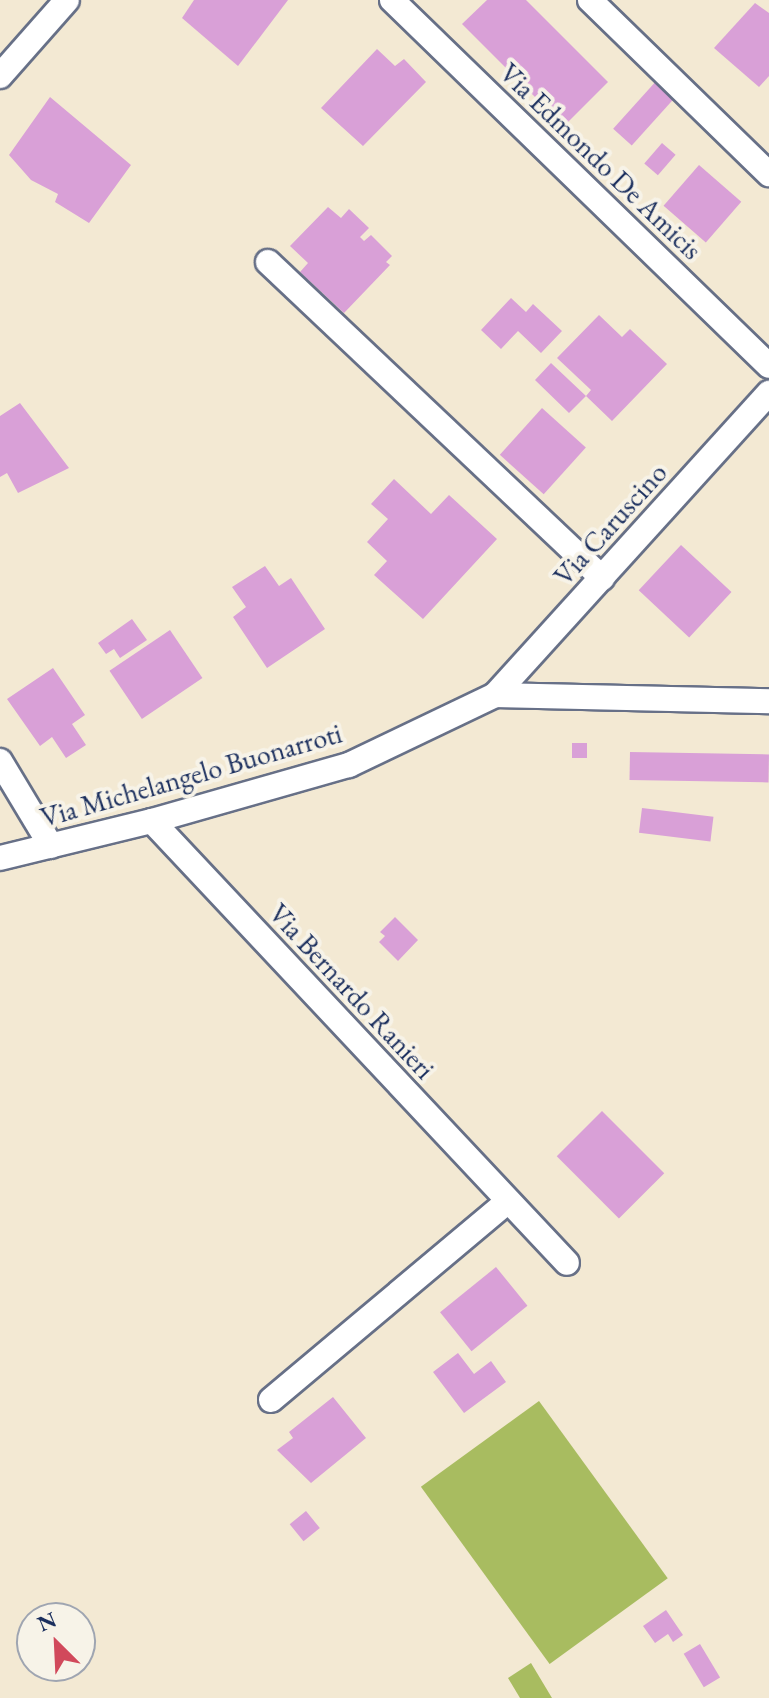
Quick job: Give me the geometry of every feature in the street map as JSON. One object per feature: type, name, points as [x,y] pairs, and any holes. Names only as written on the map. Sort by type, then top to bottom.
[{"type":"street","points":[[0,76],[67,0]]},
{"type":"street","name":"Via Edmondo De Amicis","points":[[392,0],[769,366]]},
{"type":"street","points":[[590,0],[769,174]]},
{"type":"street","points":[[268,262],[602,578]]},
{"type":"street","name":"Via Caruscino","points":[[495,695],[769,393]]},
{"type":"street","name":"Via Michelangelo Buonarroti","points":[[0,858],[152,821],[349,765],[495,695],[769,701]]},
{"type":"street","points":[[0,761],[51,846]]},
{"type":"street","name":"Via Bernardo Ranieri","points":[[152,821],[567,1263]]},
{"type":"street","points":[[271,1400],[508,1201]]},
{"type":"green space","points":[[539,1401],[668,1578],[550,1664],[421,1487]]},
{"type":"green space","points":[[531,1663],[552,1698],[520,1698],[508,1678]]},
{"type":"building","points":[[194,0],[288,0],[238,66],[182,18]]},
{"type":"building","points":[[487,0],[526,0],[608,82],[564,126],[462,24]]},
{"type":"building","points":[[755,3],[769,13],[769,76],[759,87],[714,48]]},
{"type":"building","points":[[377,49],[395,66],[404,59],[426,82],[363,146],[321,108]]},
{"type":"building","points":[[658,79],[677,96],[632,146],[613,129]]},
{"type":"building","points":[[50,97],[131,165],[89,223],[55,202],[58,194],[31,180],[9,155]]},
{"type":"building","points":[[662,143],[676,155],[658,175],[644,163]]},
{"type":"building","points":[[699,165],[741,202],[706,242],[664,206]]},
{"type":"building","points":[[328,207],[341,218],[349,209],[369,228],[360,237],[364,241],[371,235],[392,256],[386,262],[390,265],[344,313],[300,272],[308,263],[290,246]]},
{"type":"building","points":[[511,298],[526,312],[533,304],[562,331],[541,353],[518,331],[501,349],[481,330]]},
{"type":"building","points":[[599,315],[622,337],[630,329],[667,364],[612,421],[586,396],[591,390],[557,358]]},
{"type":"building","points":[[551,363],[586,396],[569,413],[535,380]]},
{"type":"building","points":[[20,403],[69,468],[18,493],[7,473],[0,477],[0,416]]},
{"type":"building","points":[[542,408],[586,447],[544,494],[500,455]]},
{"type":"building","points":[[394,479],[431,514],[449,495],[497,539],[423,619],[374,575],[387,561],[367,542],[388,519],[371,504]]},
{"type":"building","points":[[681,545],[731,592],[689,637],[639,590]]},
{"type":"building","points":[[265,566],[279,586],[291,578],[325,629],[267,668],[233,617],[246,607],[232,587]]},
{"type":"building","points":[[132,619],[147,640],[120,658],[114,649],[106,654],[98,643]]},
{"type":"building","points":[[170,630],[202,678],[142,719],[109,671]]},
{"type":"building","points":[[53,668],[85,715],[72,724],[86,745],[66,758],[52,737],[40,746],[7,699]]},
{"type":"building","points":[[572,743],[587,743],[587,758],[572,758]]},
{"type":"building","points":[[630,752],[769,754],[768,782],[630,780]]},
{"type":"building","points":[[642,808],[713,817],[710,842],[639,833]]},
{"type":"building","points":[[395,917],[418,940],[398,961],[379,942],[385,936],[380,932]]},
{"type":"building","points":[[602,1111],[664,1173],[619,1218],[557,1156]]},
{"type":"building","points":[[496,1267],[527,1306],[472,1351],[440,1312]]},
{"type":"building","points":[[458,1353],[474,1374],[491,1361],[506,1382],[464,1413],[433,1372]]},
{"type":"building","points":[[333,1397],[366,1438],[311,1483],[277,1450],[293,1438],[289,1432]]},
{"type":"building","points":[[306,1511],[320,1528],[304,1541],[290,1524]]},
{"type":"building","points":[[666,1610],[683,1635],[673,1642],[668,1634],[655,1643],[643,1626]]},
{"type":"building","points":[[700,1644],[720,1677],[704,1687],[684,1654]]}]
